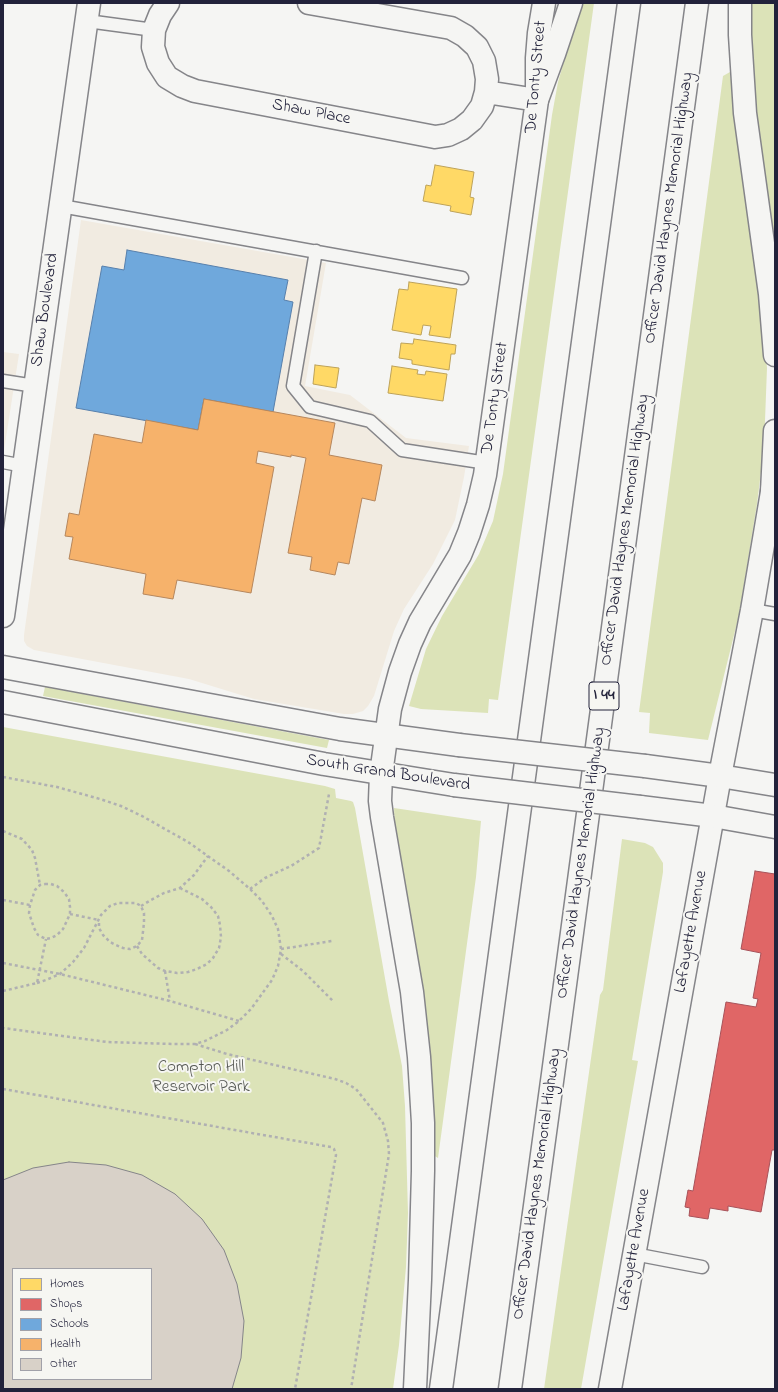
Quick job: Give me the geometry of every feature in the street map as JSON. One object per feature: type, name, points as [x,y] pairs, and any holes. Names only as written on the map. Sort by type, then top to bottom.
[{"type":"main road","name":"Shaw Place","points":[[168,3],[160,15],[154,30],[153,48],[158,63],[167,77],[182,86],[195,91],[435,136],[448,135],[461,130],[472,120],[482,106],[486,92],[487,79],[484,61],[477,47],[465,36],[451,28],[309,3]]},
{"type":"main road","name":"De Tonty Street","points":[[415,1389],[420,1280],[423,1123],[419,1057],[412,992],[382,817],[380,802],[381,774],[392,698],[400,672],[420,622],[460,555],[478,505],[487,464],[537,100],[537,58],[544,3]]},
{"type":"main road","points":[[486,92],[537,100],[571,3]]},
{"type":"main road","points":[[441,1389],[629,3]]},
{"type":"main road","name":"Officer David Haynes Memorial Highway","points":[[510,1389],[698,3]]},
{"type":"main road","points":[[740,3],[740,35],[745,113],[770,294],[775,355]]},
{"type":"main road","name":"Shaw Boulevard","points":[[3,616],[88,12]]},
{"type":"main road","name":"Lafayette Avenue","points":[[610,1389],[774,483],[775,431]]},
{"type":"main road","points":[[3,667],[340,729],[459,745],[645,766],[775,785]]},
{"type":"main road","name":"South Grand Boulevard","points":[[3,702],[206,742],[454,786],[713,816],[775,827]]},
{"type":"lane","points":[[88,12],[154,30]]},
{"type":"lane","points":[[61,206],[462,278]]},
{"type":"lane","points":[[316,251],[293,386],[297,391],[310,407],[370,420],[402,450],[487,464]]},
{"type":"lane","points":[[3,381],[35,386]]},
{"type":"lane","points":[[3,462],[24,466]]},
{"type":"lane","points":[[752,610],[775,614]]},
{"type":"lane","points":[[634,1254],[702,1267]]},
{"type":"path","points":[[3,777],[64,789],[100,799],[121,806],[165,828],[229,871],[262,901],[272,916],[278,929],[281,949],[278,966],[272,980],[251,1009],[239,1021],[216,1036],[195,1044],[107,1042],[3,1028]]},
{"type":"path","points":[[250,889],[265,878],[291,866],[319,848],[329,794]]},
{"type":"path","points":[[3,831],[14,834],[28,844],[36,858],[40,885]]},
{"type":"path","points":[[141,906],[164,893],[180,888],[194,875],[208,856]]},
{"type":"path","points":[[51,884],[57,886],[64,892],[68,899],[70,914],[67,922],[57,935],[51,938],[38,935],[29,913],[35,890],[40,885],[51,884]]},
{"type":"path","points":[[137,946],[149,961],[165,971],[177,973],[188,972],[206,964],[213,958],[219,948],[221,937],[218,916],[202,899],[180,888]]},
{"type":"path","points":[[3,900],[30,905]]},
{"type":"path","points":[[3,991],[37,983],[60,974],[73,962],[84,948],[101,915],[110,906],[118,903],[136,903],[141,906],[144,913],[144,931],[142,940],[137,946],[130,949],[123,948],[110,942],[99,928],[99,920]]},
{"type":"path","points":[[70,914],[99,920]]},
{"type":"path","points":[[37,983],[46,938]]},
{"type":"path","points":[[281,949],[332,942]]},
{"type":"path","points":[[281,954],[303,971],[334,1002]]},
{"type":"path","points":[[3,962],[60,974],[170,1001],[239,1021]]},
{"type":"path","points":[[165,971],[170,1001]]},
{"type":"path","points":[[195,1044],[227,1054],[335,1079],[346,1083],[356,1089],[383,1123],[388,1141],[388,1160],[351,1389]]},
{"type":"path","points":[[3,1089],[331,1147],[334,1149],[336,1155],[295,1389]]},
{"type":"shaded area","points":[[81,220],[326,263],[305,386],[350,395],[406,438],[469,446],[455,520],[433,564],[404,609],[394,631],[374,696],[363,711],[353,714],[344,714],[254,699],[189,679],[34,650],[27,646],[24,641]]},
{"type":"shaded area","points":[[3,352],[19,354],[3,457]]},
{"type":"green space","points":[[581,3],[594,3],[498,700],[489,699],[488,713],[421,709],[409,706],[426,649],[442,616],[479,554],[493,521],[503,474],[552,115],[558,82]]},
{"type":"green space","points":[[748,3],[775,3],[775,249],[755,110]]},
{"type":"green space","points":[[730,72],[739,147],[759,282],[767,368],[764,447],[757,504],[739,615],[708,740],[649,733],[650,713],[639,712],[723,76]]},
{"type":"green space","points":[[45,687],[329,740],[327,748],[43,696]]},
{"type":"green space","name":"Compton Hill Reservoir Park","points":[[3,727],[325,786],[335,789],[336,798],[353,802],[402,1066],[405,1106],[408,1213],[406,1267],[399,1345],[393,1389],[3,1389]]},
{"type":"green space","points":[[394,808],[481,821],[476,877],[438,1158],[433,1155],[395,837]]},
{"type":"green space","points":[[622,839],[645,843],[653,847],[663,863],[663,872],[632,1060],[638,1061],[581,1389],[544,1389],[600,995],[603,990]]},
{"type":"building: Homes","points":[[435,165],[474,172],[470,197],[474,198],[471,215],[450,211],[451,206],[423,201],[426,185],[431,186]]},
{"type":"building: Homes","points":[[409,282],[457,289],[450,338],[429,335],[431,326],[423,325],[421,335],[392,330],[399,289],[408,290]]},
{"type":"building: Homes","points":[[414,339],[456,345],[455,354],[451,354],[449,370],[412,364],[412,360],[399,358],[401,343],[413,344]]},
{"type":"building: Homes","points":[[315,365],[339,368],[336,388],[313,384]]},
{"type":"building: Homes","points":[[392,366],[418,370],[417,374],[425,375],[426,371],[447,374],[443,401],[388,393]]},
{"type":"building: Shops","points":[[755,871],[775,874],[775,1150],[772,1150],[761,1212],[728,1206],[728,1211],[710,1208],[708,1219],[689,1216],[690,1208],[685,1207],[688,1190],[693,1191],[726,1002],[756,1007],[758,999],[753,998],[761,953],[741,949]]},
{"type":"building: Schools","points":[[127,250],[288,280],[284,300],[293,302],[273,412],[204,399],[198,430],[76,408],[102,266],[124,270]]},
{"type":"building: Health","points":[[204,399],[335,423],[329,455],[382,465],[375,501],[362,498],[349,564],[338,562],[335,575],[310,570],[312,557],[288,553],[306,458],[258,451],[256,463],[274,467],[251,593],[177,580],[173,599],[143,594],[146,574],[69,559],[73,537],[65,536],[69,513],[79,515],[94,434],[142,443],[146,420],[198,430]]},
{"type":"building: Other","points":[[69,1162],[106,1165],[142,1175],[175,1194],[202,1219],[224,1250],[237,1284],[244,1321],[241,1358],[232,1389],[3,1389],[3,1180],[33,1168]]}]
